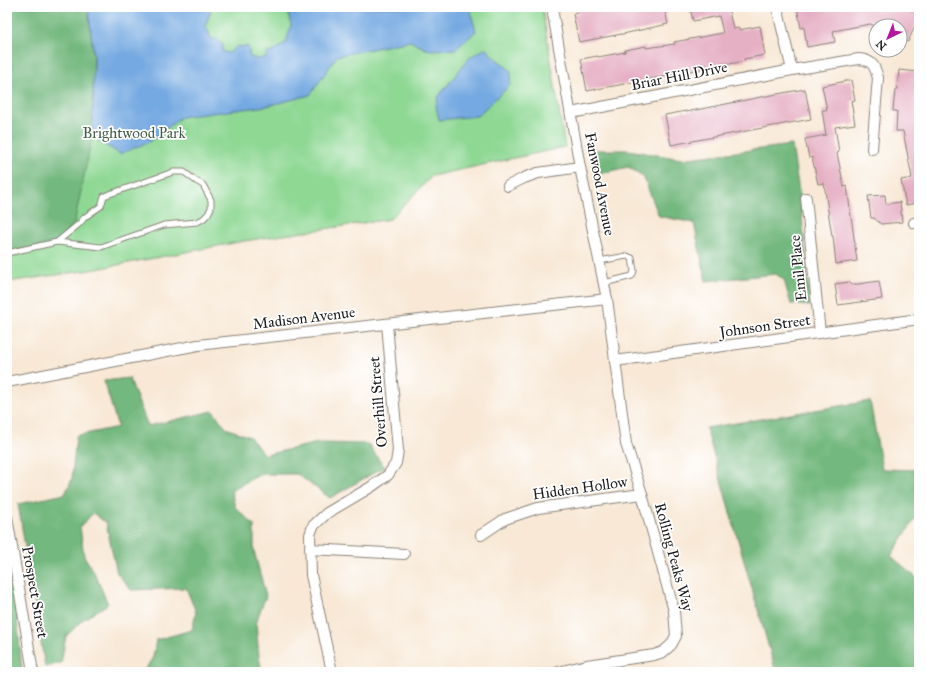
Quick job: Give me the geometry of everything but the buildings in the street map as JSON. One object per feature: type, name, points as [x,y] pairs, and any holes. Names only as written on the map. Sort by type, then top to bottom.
[{"type":"street","points":[[777,7],[792,70]]},
{"type":"street","name":"Fanwood Avenue","points":[[554,11],[580,167],[607,298],[615,361]]},
{"type":"street","name":"Briar Hill Drive","points":[[571,113],[792,70],[859,59],[866,60],[872,64],[876,70],[878,78],[872,149]]},
{"type":"street","points":[[508,186],[538,173],[580,167]]},
{"type":"street","name":"Emil Place","points":[[806,198],[820,333]]},
{"type":"street","name":"Madison Avenue","points":[[7,382],[198,346],[607,298]]},
{"type":"street","name":"Johnson Street","points":[[615,361],[919,319]]},
{"type":"street","name":"Overhill Street","points":[[332,672],[311,575],[310,535],[312,526],[327,513],[388,475],[396,463],[398,450],[387,324]]},
{"type":"street","name":"Rolling Peaks Way","points":[[558,672],[587,665],[654,655],[663,652],[671,646],[676,636],[674,611],[642,494],[626,444],[615,361]]},
{"type":"street","name":"Hidden Hollow","points":[[481,535],[505,519],[538,508],[642,494]]},
{"type":"street","name":"Prospect Street","points":[[7,518],[33,672]]},
{"type":"street","points":[[310,549],[404,554]]},
{"type":"lane","points":[[7,253],[57,242],[101,247],[164,225],[197,222],[208,214],[211,208],[211,200],[203,185],[184,172],[173,172],[104,196],[101,206],[85,217],[79,224],[57,242]]},
{"type":"lane","points":[[599,261],[627,256],[632,258],[634,271],[632,276],[604,283]]},
{"type":"green space","name":"Brightwood Park","points":[[7,7],[542,7],[565,147],[432,176],[390,219],[244,241],[91,270],[7,282]]},
{"type":"green space","points":[[7,7],[88,7],[94,58],[92,137],[74,224],[57,242],[7,253]]},
{"type":"green space","points":[[792,145],[801,205],[810,306],[791,304],[784,280],[776,274],[706,281],[694,223],[659,216],[643,176],[628,167],[595,175],[590,150],[628,150],[681,159]]},
{"type":"green space","points":[[129,378],[148,426],[213,411],[226,428],[250,437],[264,455],[318,443],[368,444],[384,467],[330,498],[297,474],[261,474],[231,490],[235,507],[254,525],[254,551],[266,596],[256,622],[262,672],[144,672],[153,657],[156,640],[192,630],[196,612],[186,588],[131,590],[117,573],[106,523],[93,513],[80,527],[84,556],[94,572],[108,604],[84,619],[66,636],[61,663],[45,667],[18,504],[65,494],[72,479],[76,436],[118,427],[104,381]]},
{"type":"green space","points":[[870,401],[882,469],[917,470],[919,477],[919,512],[891,556],[919,580],[919,672],[774,672],[775,669],[706,428]]},
{"type":"green space","points":[[7,564],[16,604],[22,672],[7,672]]},
{"type":"water","points":[[88,7],[212,7],[205,27],[208,29],[211,39],[217,39],[223,45],[222,51],[229,53],[237,47],[248,46],[250,57],[259,59],[266,57],[268,52],[271,53],[286,43],[291,25],[288,11],[278,11],[269,7],[471,7],[476,31],[456,49],[431,50],[410,41],[337,56],[310,95],[267,106],[181,117],[151,141],[120,154],[92,137],[94,58]]},
{"type":"water","points":[[486,48],[511,71],[510,85],[477,116],[439,120],[436,106],[438,97],[470,57]]}]
